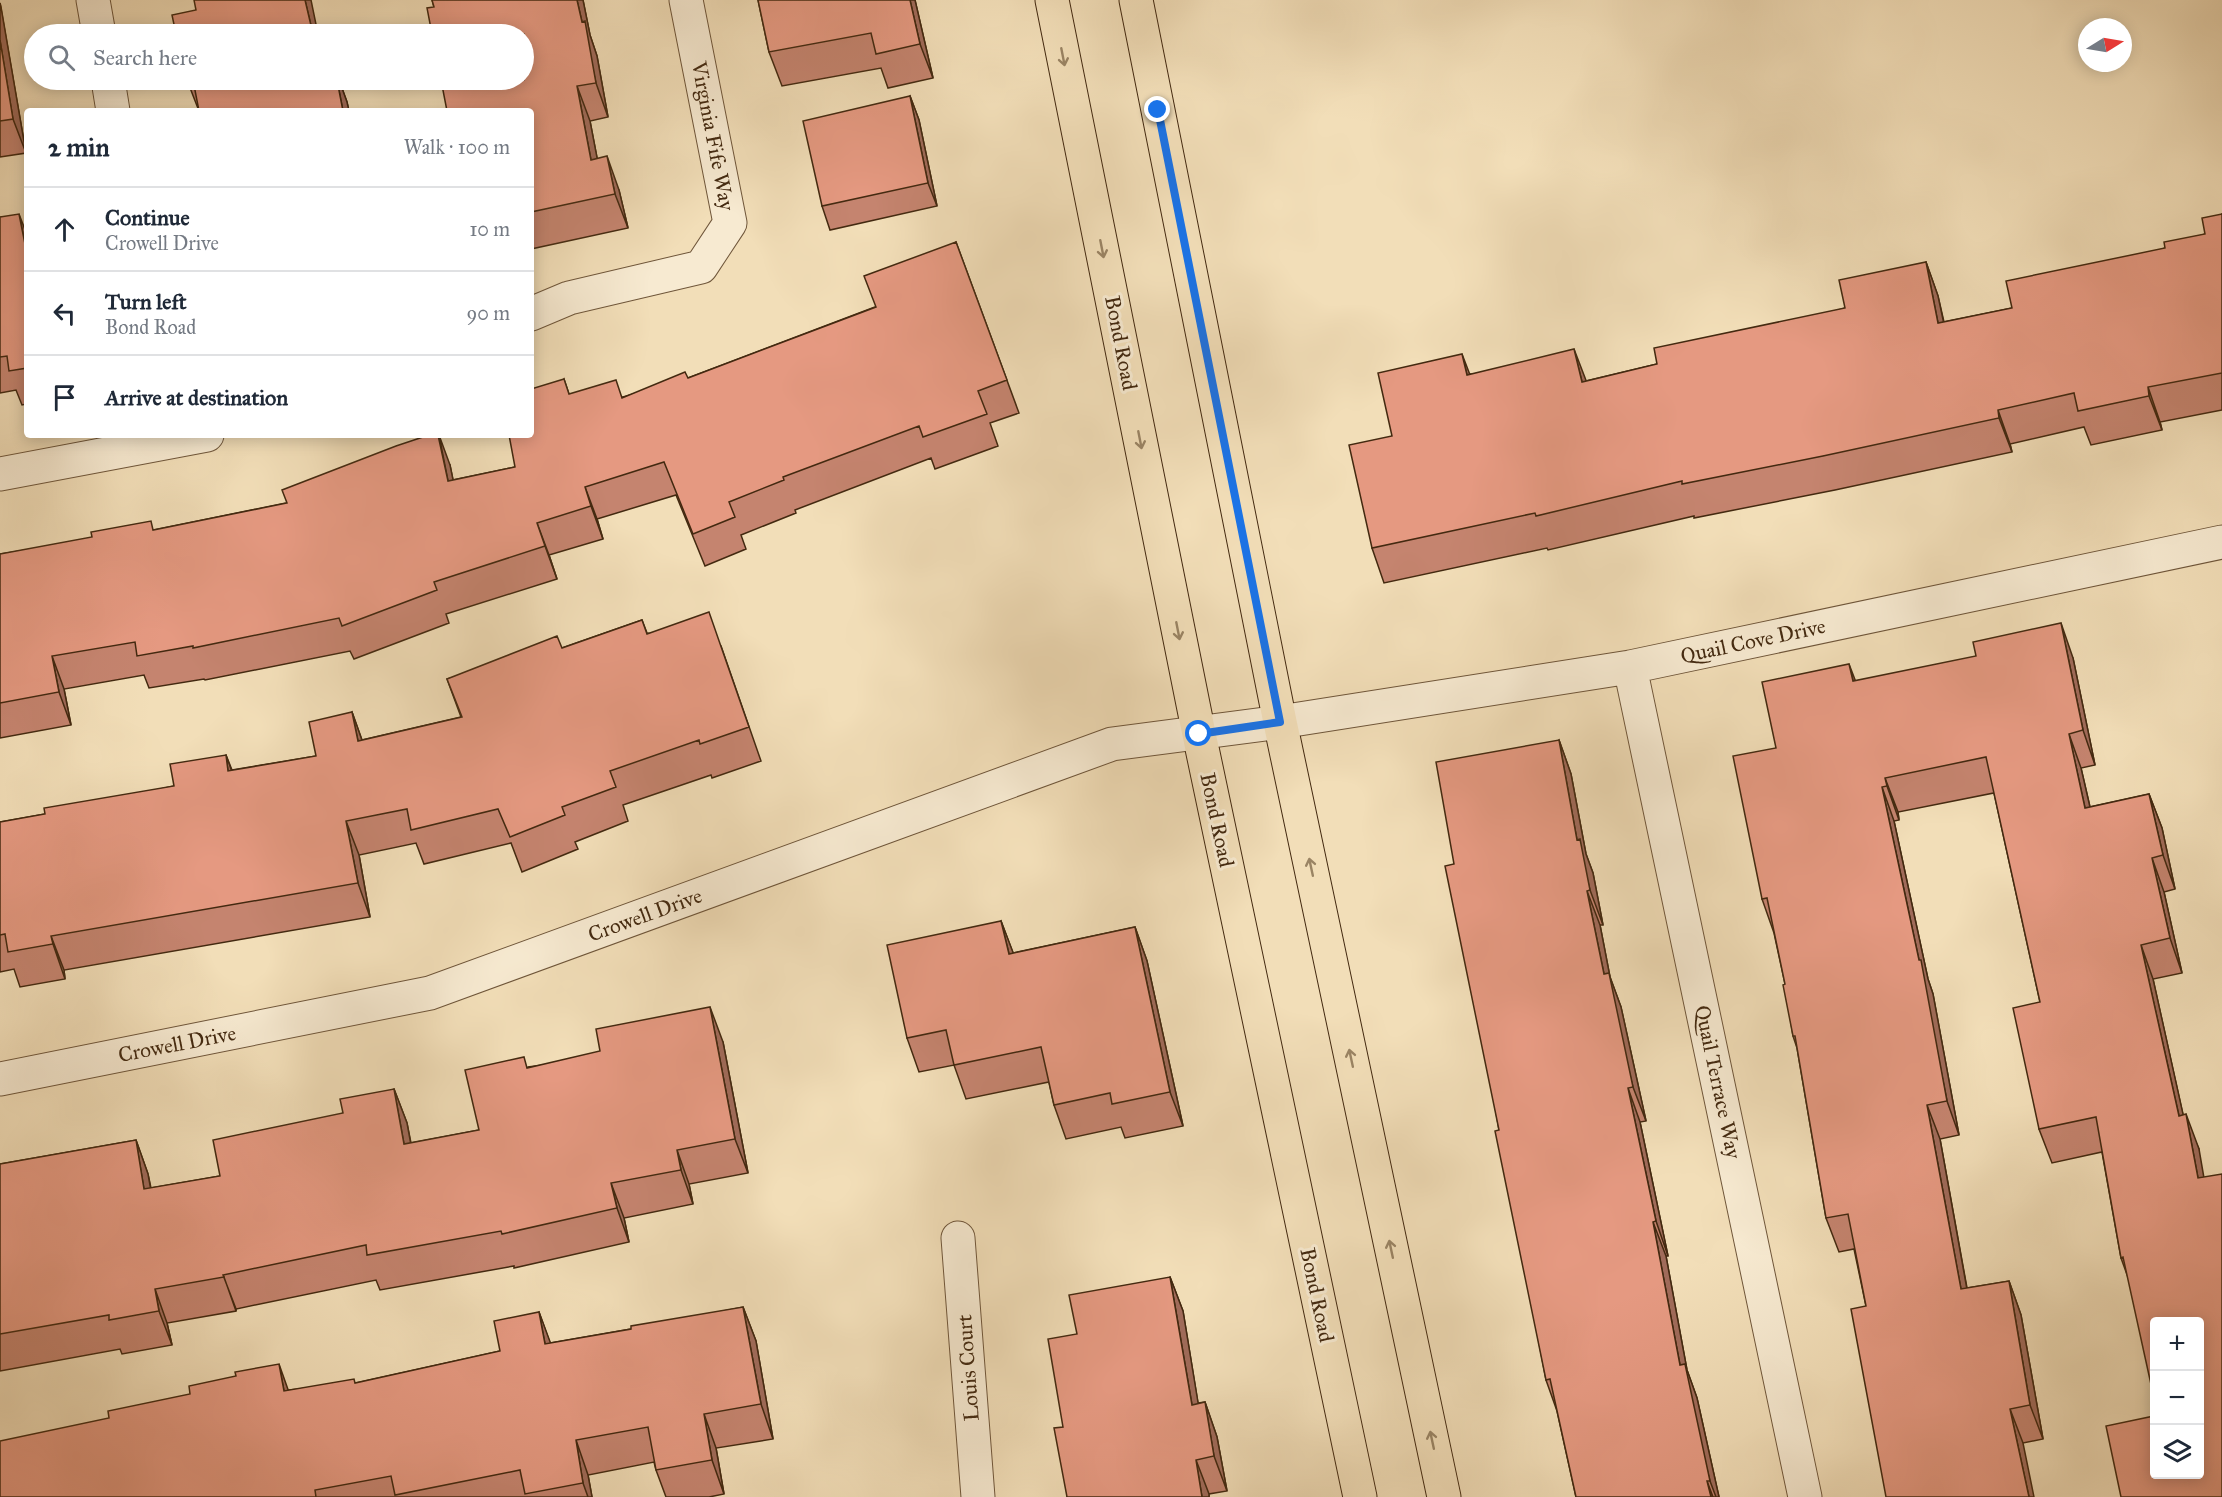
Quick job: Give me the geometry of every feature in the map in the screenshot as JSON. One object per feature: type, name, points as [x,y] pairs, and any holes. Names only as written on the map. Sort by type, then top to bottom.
[{"type":"main road","name":"Bond Road","points":[[1052,0],[1199,734],[1360,1497]]},
{"type":"main road","points":[[1136,0],[1280,722],[1444,1497]]},
{"type":"street","points":[[93,0],[97,24]]},
{"type":"street","name":"Virginia Fife Way","points":[[534,313],[569,298],[700,267],[730,223],[686,0]]},
{"type":"street","points":[[110,90],[113,108]]},
{"type":"street","points":[[0,474],[173,438]]},
{"type":"street","name":"Quail Cove Drive","points":[[1280,722],[1630,667],[2222,542]]},
{"type":"street","name":"Quail Terrace Way","points":[[1630,667],[1805,1497]]},
{"type":"street","name":"Crowell Drive","points":[[0,1079],[430,993],[1112,744],[1280,722]]},
{"type":"street","name":"Louis Court","points":[[958,1238],[978,1497]]},
{"type":"building","points":[[194,0],[305,0],[311,24],[174,24],[172,15],[196,10]]},
{"type":"building","points":[[432,0],[577,0],[582,22],[585,21],[596,83],[577,86],[591,160],[607,156],[615,194],[534,211],[534,108],[446,108],[443,90],[534,90],[534,24],[430,24],[427,8],[434,7]]},
{"type":"building","points":[[758,0],[910,0],[920,44],[876,54],[871,33],[769,52]]},
{"type":"building","points":[[0,40],[13,119],[0,121]]},
{"type":"building","points":[[195,90],[339,90],[342,108],[198,108]]},
{"type":"building","points":[[910,96],[928,183],[822,206],[803,121]]},
{"type":"building","points":[[19,214],[24,239],[24,368],[9,371],[7,356],[0,357],[0,217]]},
{"type":"building","points":[[2222,214],[2222,373],[2148,387],[2149,396],[2078,411],[2074,393],[1998,410],[1999,418],[1682,484],[1682,481],[1536,516],[1535,513],[1372,548],[1349,445],[1392,436],[1378,373],[1462,354],[1467,375],[1574,349],[1582,382],[1657,364],[1654,348],[1845,308],[1839,280],[1926,262],[1938,323],[2012,308],[2006,281],[2165,248],[2164,242],[2205,234],[2202,218]]},
{"type":"building","points":[[956,242],[1007,380],[978,391],[987,414],[923,437],[919,426],[783,477],[784,480],[729,502],[735,517],[693,534],[664,462],[585,487],[591,506],[537,523],[545,546],[434,582],[437,590],[342,626],[339,618],[193,648],[193,646],[137,656],[135,642],[52,656],[59,692],[0,703],[0,554],[92,537],[91,532],[151,521],[153,530],[287,503],[282,490],[420,438],[439,438],[448,481],[515,467],[510,438],[534,438],[534,388],[564,379],[569,394],[616,380],[622,398],[685,372],[688,378],[876,307],[864,276]]},
{"type":"building","points":[[709,612],[749,727],[700,744],[699,740],[610,771],[616,787],[562,807],[565,815],[510,837],[498,809],[411,830],[407,809],[346,821],[358,883],[51,936],[53,944],[8,952],[5,934],[0,935],[0,822],[45,814],[44,808],[174,786],[170,764],[226,755],[228,771],[316,756],[309,722],[352,712],[358,741],[462,717],[447,679],[557,636],[562,648],[642,620],[647,634]]},
{"type":"building","points":[[2061,623],[2083,730],[2069,734],[2085,808],[2149,794],[2163,855],[2152,858],[2170,938],[2141,945],[2179,1116],[2186,1114],[2198,1178],[2222,1174],[2222,1497],[2121,1497],[2106,1426],[2150,1417],[2150,1479],[2204,1479],[2204,1317],[2150,1317],[2150,1380],[2123,1257],[2121,1258],[2096,1117],[2039,1129],[2013,1008],[2040,1002],[1986,757],[1885,778],[1887,786],[1882,787],[1919,960],[1921,960],[1947,1101],[1927,1105],[1961,1289],[2009,1281],[2030,1405],[2010,1409],[2029,1497],[1886,1497],[1851,1309],[1866,1306],[1848,1214],[1826,1218],[1795,1036],[1793,1036],[1783,985],[1785,984],[1767,898],[1762,899],[1733,756],[1776,748],[1762,682],[1849,664],[1853,681],[1976,656],[1973,642]]},
{"type":"building","points":[[1559,740],[1577,840],[1580,839],[1590,890],[1587,891],[1604,974],[1609,973],[1633,1087],[1628,1088],[1656,1221],[1653,1222],[1680,1365],[1685,1364],[1710,1481],[1707,1481],[1711,1497],[1576,1497],[1550,1379],[1546,1380],[1495,1131],[1499,1130],[1445,866],[1454,864],[1436,762]]},
{"type":"building","points":[[1001,921],[1009,954],[1135,927],[1170,1092],[1112,1104],[1110,1093],[1054,1105],[1041,1047],[954,1065],[946,1030],[907,1038],[887,945]]},
{"type":"building","points":[[710,1007],[735,1139],[677,1150],[681,1170],[611,1183],[617,1208],[502,1234],[501,1231],[367,1255],[366,1245],[223,1275],[224,1277],[155,1289],[159,1311],[109,1320],[109,1315],[0,1334],[0,1164],[136,1140],[144,1189],[220,1176],[213,1140],[343,1113],[340,1099],[394,1089],[404,1144],[479,1130],[465,1070],[524,1057],[527,1068],[600,1051],[596,1029]]},
{"type":"building","points":[[1170,1277],[1192,1405],[1205,1402],[1214,1456],[1196,1460],[1202,1497],[1067,1497],[1054,1428],[1063,1427],[1048,1339],[1077,1334],[1069,1295]]},
{"type":"building","points":[[743,1307],[761,1404],[704,1414],[712,1460],[656,1470],[648,1427],[576,1440],[583,1483],[525,1494],[520,1470],[395,1495],[391,1476],[315,1490],[316,1497],[0,1497],[0,1441],[109,1418],[108,1411],[190,1394],[189,1386],[236,1376],[235,1372],[279,1364],[284,1391],[354,1379],[355,1383],[500,1351],[494,1321],[539,1312],[545,1344],[631,1329],[631,1326]]},
{"type":"route","points":[[1158,110],[1280,722],[1199,734]]}]
